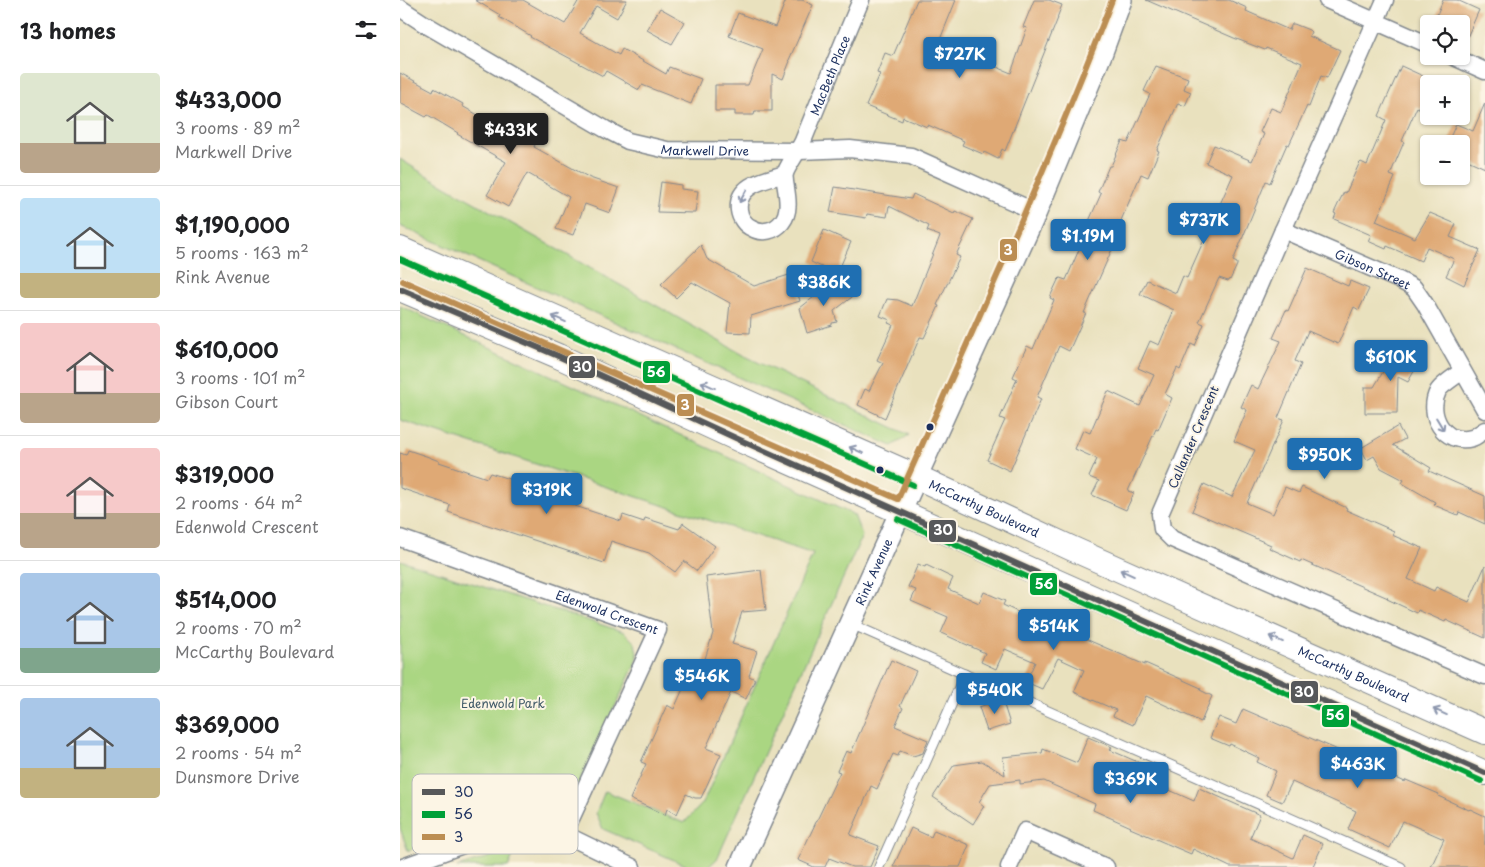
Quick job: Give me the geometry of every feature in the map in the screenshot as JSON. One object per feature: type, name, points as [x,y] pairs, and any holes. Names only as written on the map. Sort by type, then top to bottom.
[{"type":"main road","name":"McCarthy Boulevard","points":[[400,249],[917,476],[1072,549],[1485,732]]},
{"type":"main road","points":[[400,289],[558,356],[1485,773]]},
{"type":"street","name":"MacBeth Place","points":[[784,174],[799,151],[861,0]]},
{"type":"street","name":"Rink Avenue","points":[[740,867],[1036,212],[1102,52],[1121,0]]},
{"type":"street","points":[[1327,0],[1420,42]]},
{"type":"street","name":"Callander Crescent","points":[[1385,0],[1160,514],[1162,529],[1172,539],[1485,676]]},
{"type":"street","name":"Markwell Drive","points":[[400,8],[628,141],[667,150],[850,150],[911,156],[1036,212]]},
{"type":"street","points":[[1470,64],[1485,71]]},
{"type":"street","name":"Gibson Street","points":[[1283,230],[1414,288],[1485,410]]},
{"type":"street","points":[[1462,371],[1438,390],[1434,412],[1440,428],[1456,439],[1473,438],[1485,430]]},
{"type":"street","name":"Edenwold Crescent","points":[[400,538],[658,630],[578,804]]},
{"type":"street","points":[[1008,867],[1025,831],[1106,867]]},
{"type":"street","points":[[578,841],[632,867]]},
{"type":"street","points":[[403,867],[438,854]]},
{"type":"lane","points":[[851,624],[1401,867]]},
{"type":"lane","points":[[879,867],[965,674]]},
{"type":"green space","points":[[400,159],[747,357],[909,435],[892,446],[400,226]]},
{"type":"green space","points":[[400,306],[854,515],[862,536],[717,859],[708,867],[690,867],[603,829],[596,813],[605,791],[684,823],[703,803],[813,554],[400,420]]},
{"type":"green space","name":"Edenwold Park","points":[[400,560],[624,632],[635,643],[638,658],[578,785],[578,774],[412,774],[412,849],[408,851],[400,828]]},
{"type":"green space","points":[[500,854],[514,854],[508,867],[457,867]]},
{"type":"building","points":[[475,0],[523,0],[565,24],[579,0],[627,0],[617,18],[596,6],[580,33],[619,55],[622,49],[666,74],[669,67],[701,79],[691,104],[642,85],[639,90],[606,71],[603,76],[530,37],[499,17],[500,15]]},
{"type":"building","points":[[786,0],[802,0],[813,5],[789,60],[783,79],[772,74],[772,111],[755,111],[754,115],[735,115],[735,111],[715,111],[715,85],[748,85],[763,49],[729,36],[738,13],[775,27]]},
{"type":"building","points":[[917,0],[956,0],[937,47],[974,62],[975,58],[1011,73],[1027,28],[1023,27],[1034,0],[1049,0],[1062,5],[1005,151],[1002,149],[998,159],[962,145],[964,141],[928,125],[927,127],[903,117],[902,121],[866,106],[880,74],[877,73],[885,53],[893,56]]},
{"type":"building","points":[[1146,0],[1229,0],[1247,8],[1246,11],[1289,30],[1292,24],[1294,24],[1309,30],[1311,32],[1309,36],[1340,50],[1327,78],[1321,76],[1309,107],[1307,106],[1289,145],[1287,144],[1270,183],[1266,181],[1233,261],[1237,265],[1230,280],[1219,278],[1199,322],[1204,324],[1195,346],[1191,344],[1180,370],[1177,368],[1165,394],[1172,398],[1128,491],[1134,493],[1126,510],[1092,495],[1099,481],[1089,477],[1097,459],[1075,449],[1083,430],[1090,433],[1108,391],[1140,406],[1154,375],[1138,368],[1150,341],[1159,345],[1174,310],[1140,294],[1147,280],[1176,293],[1183,276],[1187,278],[1233,175],[1206,163],[1214,145],[1252,161],[1264,134],[1260,132],[1271,108],[1281,112],[1302,63],[1266,48],[1265,50],[1234,38]]},
{"type":"building","points":[[1443,0],[1457,0],[1479,10],[1470,31],[1470,15],[1437,15]]},
{"type":"building","points":[[660,8],[685,22],[672,44],[647,30]]},
{"type":"building","points":[[1156,66],[1188,78],[1184,89],[1191,92],[1185,106],[1178,103],[1157,150],[1159,151],[1148,177],[1141,174],[1110,246],[1113,247],[1084,313],[1086,313],[1069,351],[1059,346],[1037,397],[1041,399],[1010,471],[987,460],[1005,420],[1000,418],[1017,379],[1013,377],[1027,346],[1033,349],[1054,300],[1050,298],[1058,280],[1060,278],[1066,280],[1101,194],[1098,192],[1109,166],[1111,166],[1122,141],[1128,143],[1150,94],[1144,91]]},
{"type":"building","points":[[1401,66],[1421,75],[1420,108],[1417,107],[1402,141],[1404,142],[1390,175],[1395,177],[1376,221],[1415,238],[1430,213],[1456,224],[1450,237],[1480,250],[1464,285],[1446,276],[1454,259],[1427,247],[1421,261],[1387,246],[1386,249],[1368,241],[1371,235],[1334,219],[1336,214],[1334,213],[1344,192],[1346,193],[1359,164],[1361,162],[1367,165],[1386,120],[1379,116]]},
{"type":"building","points":[[400,73],[433,91],[434,88],[463,104],[462,106],[506,131],[507,129],[535,145],[534,147],[590,178],[619,188],[610,213],[585,204],[573,235],[556,229],[569,197],[527,173],[508,207],[487,195],[506,162],[428,115],[426,117],[400,103]]},
{"type":"building","points":[[1485,103],[1485,168],[1470,161],[1470,135],[1451,135],[1456,125],[1473,131]]},
{"type":"building","points":[[661,182],[681,185],[681,189],[698,191],[695,213],[657,212]]},
{"type":"building","points":[[835,187],[911,199],[913,194],[954,213],[955,211],[973,219],[956,255],[960,257],[937,305],[939,306],[924,338],[920,337],[885,418],[858,405],[865,389],[869,391],[883,363],[877,360],[893,325],[888,323],[890,320],[880,316],[887,299],[898,300],[912,306],[940,236],[927,231],[929,226],[889,206],[887,217],[867,214],[866,218],[830,212]]},
{"type":"building","points":[[824,230],[851,242],[837,274],[811,262]]},
{"type":"building","points":[[701,245],[707,259],[754,286],[792,274],[800,301],[751,316],[750,333],[727,332],[730,303],[692,282],[676,298],[661,284]]},
{"type":"building","points":[[1307,268],[1348,286],[1350,281],[1369,289],[1359,310],[1354,307],[1338,344],[1308,331],[1295,361],[1301,364],[1278,418],[1284,420],[1247,503],[1273,514],[1285,487],[1299,493],[1302,487],[1347,508],[1346,510],[1394,531],[1392,535],[1422,548],[1408,579],[1434,591],[1436,587],[1469,602],[1485,566],[1485,638],[1446,620],[1445,622],[1418,610],[1417,613],[1388,598],[1269,548],[1271,545],[1192,511],[1204,484],[1232,497],[1255,450],[1234,441],[1247,410],[1241,407],[1251,385],[1258,389],[1281,341],[1273,338],[1286,310],[1288,311]]},
{"type":"building","points":[[838,278],[852,297],[834,311],[837,322],[807,333],[800,308]]},
{"type":"building","points":[[1399,345],[1422,357],[1408,382],[1398,377],[1397,413],[1365,413],[1365,387],[1374,387]]},
{"type":"building","points":[[1398,426],[1405,439],[1393,445],[1431,468],[1429,471],[1485,496],[1485,524],[1459,512],[1458,515],[1434,505],[1435,502],[1402,483],[1404,480],[1381,468],[1374,456],[1367,460],[1361,448]]},
{"type":"building","points":[[408,450],[487,478],[490,473],[503,477],[529,486],[528,489],[621,521],[623,515],[644,522],[645,518],[679,529],[683,523],[715,546],[697,571],[684,561],[675,572],[649,553],[611,541],[604,563],[448,512],[450,505],[400,488],[400,453],[406,455]]},
{"type":"building","points":[[918,564],[925,567],[926,565],[953,578],[948,589],[979,603],[984,592],[1005,601],[1003,605],[1030,618],[1031,615],[1201,688],[1200,690],[1212,696],[1201,722],[1146,696],[1133,725],[1113,716],[1116,710],[1074,692],[1084,670],[1058,658],[1042,689],[1026,682],[1035,662],[1005,649],[996,669],[981,662],[985,653],[941,633],[948,617],[911,601],[916,590],[908,587]]},
{"type":"building","points":[[761,570],[766,610],[742,612],[732,644],[757,651],[749,676],[755,679],[746,699],[731,692],[706,748],[721,754],[701,798],[695,798],[686,794],[677,814],[667,809],[665,815],[630,799],[646,764],[641,762],[667,705],[674,709],[691,671],[700,675],[713,633],[706,577]]},
{"type":"building","points":[[891,660],[916,671],[900,706],[903,708],[895,726],[928,740],[923,753],[913,756],[900,751],[898,756],[893,754],[877,789],[871,786],[850,835],[879,846],[870,867],[852,867],[829,858],[825,867],[814,867],[798,860],[840,772],[837,771],[846,751],[851,753]]},
{"type":"building","points":[[1002,699],[1010,724],[987,731],[979,707]]},
{"type":"building","points":[[1243,709],[1375,766],[1374,768],[1405,782],[1406,780],[1439,794],[1438,796],[1485,816],[1485,867],[1431,867],[1444,839],[1403,821],[1390,848],[1348,829],[1356,811],[1292,782],[1282,802],[1266,795],[1276,771],[1257,762],[1259,758],[1230,744],[1229,746],[1210,738],[1219,717],[1236,724]]},
{"type":"building","points":[[1088,737],[1112,747],[1110,750],[1154,769],[1149,781],[1194,801],[1199,788],[1260,815],[1250,838],[1293,858],[1303,835],[1323,844],[1314,867],[1230,867],[1193,849],[1191,854],[1130,828],[1093,810],[1095,804],[1044,781],[1020,784],[1020,780],[990,784],[979,802],[984,806],[973,824],[933,797],[954,765],[982,761],[1005,775],[1003,757],[1042,753],[1043,749],[1077,763]]},
{"type":"building","points":[[911,828],[931,837],[934,830],[969,845],[960,867],[893,867]]},
{"type":"transit line","name":"3","points":[[403,281],[898,499],[1035,189],[1112,0]]},
{"type":"transit line","name":"56","points":[[400,259],[913,485]]},
{"type":"transit line","name":"30","points":[[400,289],[558,356],[740,440],[1485,773]]},
{"type":"transit line","name":"56","points":[[898,519],[1481,781]]}]
